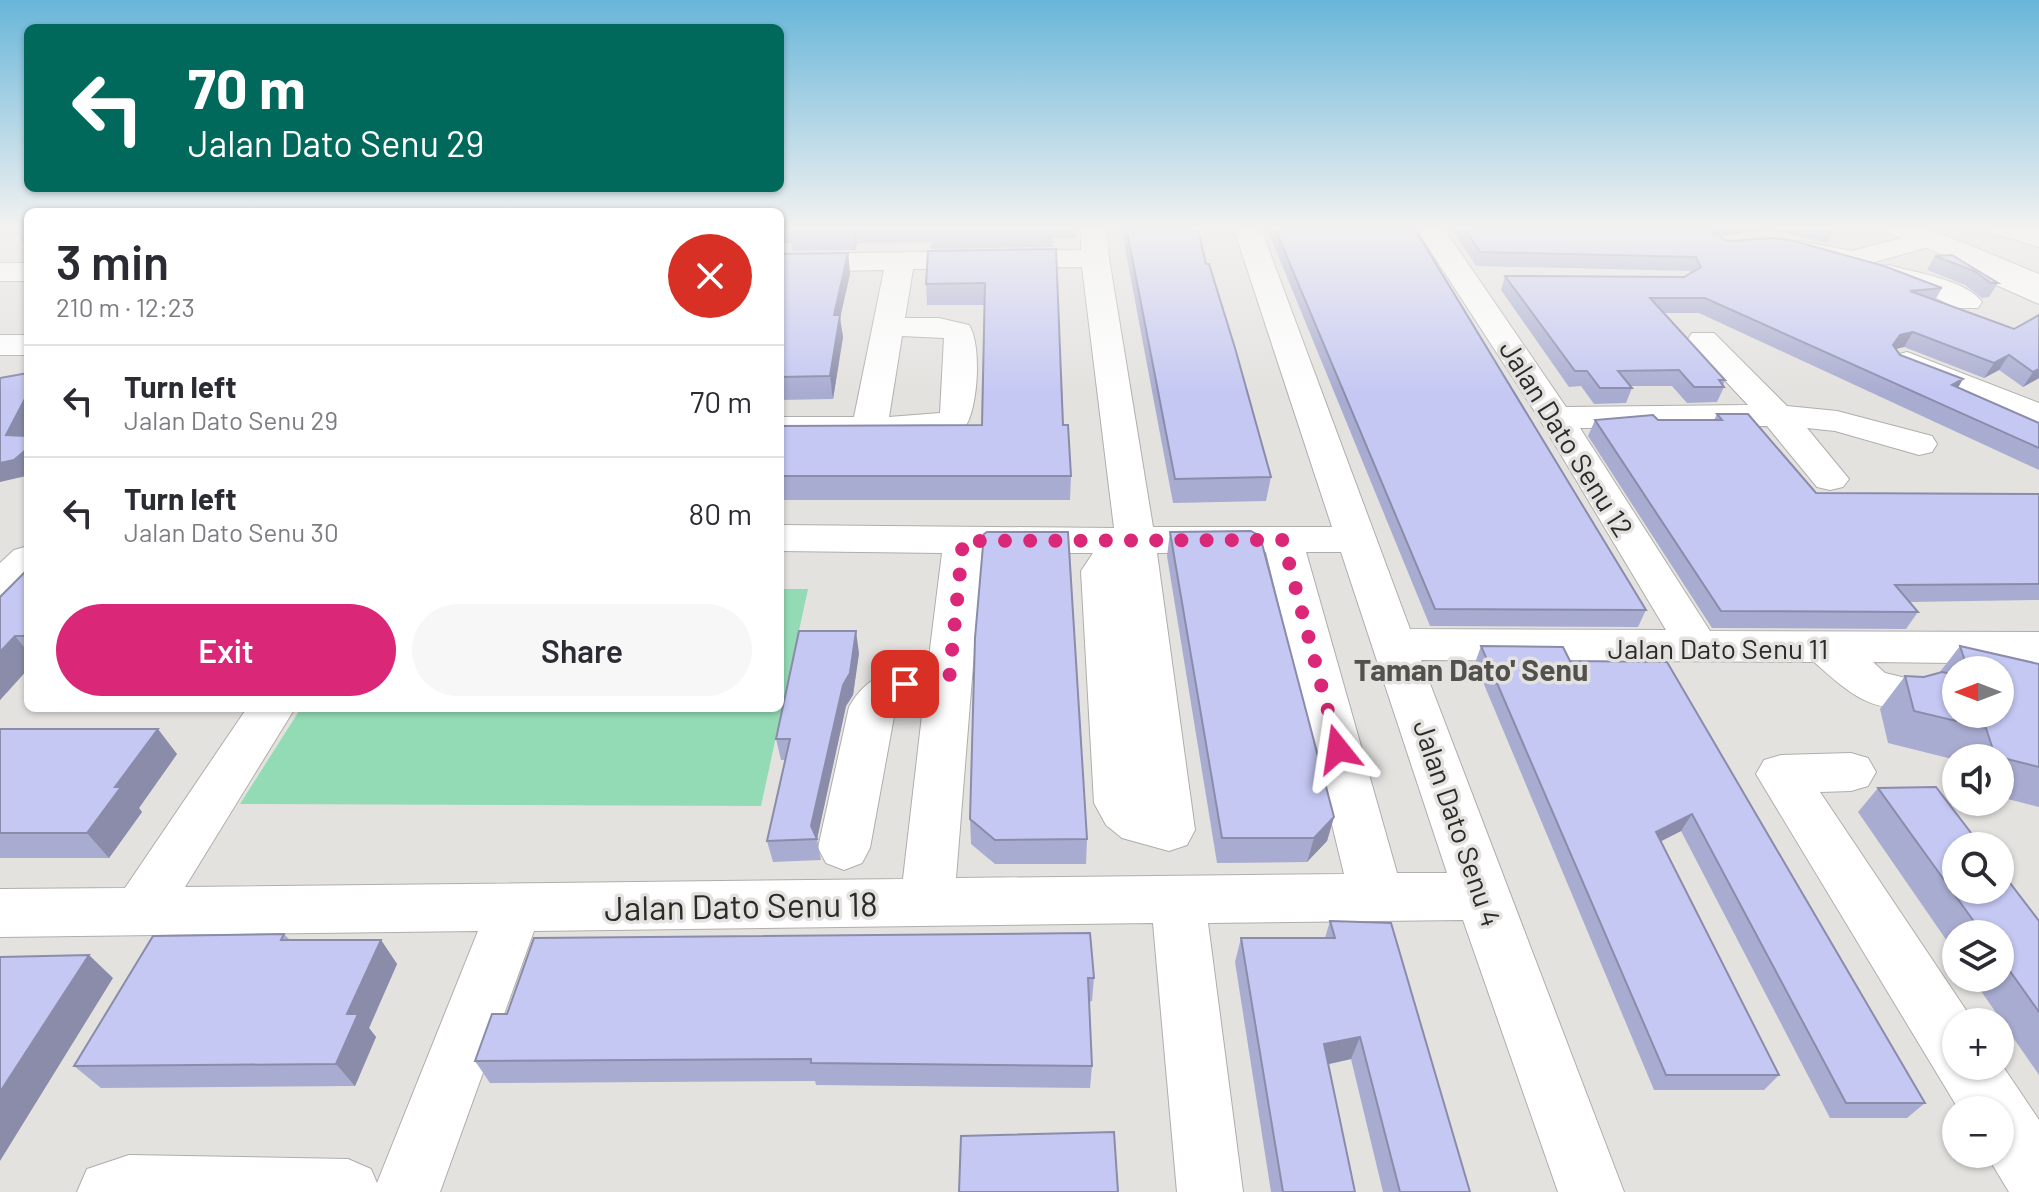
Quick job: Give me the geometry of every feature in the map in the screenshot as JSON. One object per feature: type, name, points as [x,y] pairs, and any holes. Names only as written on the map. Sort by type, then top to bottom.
[{"type":"street","points":[[869,430],[897,282]]},
{"type":"street","points":[[1100,282],[1136,546]]},
{"type":"street","name":"Jalan Dato Senu 4","points":[[1266,282],[1396,644],[1482,896],[1591,1192]]},
{"type":"street","name":"Jalan Dato Senu 12","points":[[1481,282],[1556,418],[1699,648]]},
{"type":"street","points":[[1920,282],[1967,302]]},
{"type":"street","points":[[2014,282],[2039,295]]},
{"type":"street","points":[[784,428],[869,430],[944,425],[957,413],[958,332],[939,327],[889,327]]},
{"type":"street","points":[[1703,340],[1777,415],[1830,479]]},
{"type":"street","points":[[0,345],[24,345]]},
{"type":"street","points":[[1903,360],[2039,415]]},
{"type":"street","points":[[1556,418],[1777,415],[1837,421],[1919,444]]},
{"type":"street","points":[[784,538],[1136,546],[1358,539]]},
{"type":"street","points":[[1283,540],[1377,899]]},
{"type":"street","points":[[927,903],[963,541]]},
{"type":"street","points":[[1136,546],[1106,561],[1101,571],[1119,803],[1129,818],[1144,828],[1169,830]]},
{"type":"street","points":[[0,587],[24,563]]},
{"type":"street","name":"Jalan Dato Senu 11","points":[[1396,644],[2018,648]]},
{"type":"street","points":[[2018,648],[2006,660],[2039,684]]},
{"type":"street","points":[[1827,649],[1872,687],[1898,692]]},
{"type":"street","points":[[844,848],[872,707],[883,691],[905,684],[949,681]]},
{"type":"street","points":[[140,911],[269,712]]},
{"type":"street","points":[[1851,772],[1781,774],[1942,1026]]},
{"type":"street","name":"Jalan Dato Senu 18","points":[[0,913],[1482,896]]},
{"type":"street","points":[[1178,900],[1210,1192]]},
{"type":"street","points":[[407,1192],[515,908]]},
{"type":"street","points":[[2014,1139],[2039,1179]]},
{"type":"street","points":[[110,1192],[129,1188],[348,1192]]},
{"type":"green space","points":[[784,589],[808,589],[784,700]]},
{"type":"green space","points":[[298,712],[781,712],[761,806],[240,804]]},
{"type":"building","points":[[784,282],[842,282],[834,315],[840,315],[830,376],[784,377]]},
{"type":"building","points":[[1057,282],[1063,425],[1068,425],[1071,476],[784,476],[784,426],[982,425],[985,283],[926,284]]},
{"type":"building","points":[[1137,282],[1214,282],[1271,477],[1175,479]]},
{"type":"building","points":[[1297,282],[1447,282],[1646,610],[1435,609]]},
{"type":"building","points":[[1509,282],[1925,282],[1942,288],[1910,291],[2014,329],[2039,315],[2039,369],[2033,372],[2009,355],[1994,363],[1913,332],[1900,335],[1893,345],[1900,355],[1963,379],[1952,385],[2039,423],[2039,448],[1705,298],[1650,298],[1725,380],[1719,380],[1724,387],[1694,387],[1679,370],[1618,371],[1632,388],[1600,388],[1587,371],[1575,371]]},
{"type":"building","points":[[24,374],[24,401],[6,435],[24,436],[24,451],[14,460],[0,463],[0,378]]},
{"type":"building","points":[[1717,414],[1748,414],[1816,493],[2039,494],[2039,584],[1895,585],[1918,612],[1721,611],[1595,420],[1653,415],[1658,420],[1722,420]]},
{"type":"building","points":[[1251,531],[1260,536],[1334,817],[1314,838],[1222,838],[1170,532]]},
{"type":"building","points":[[1068,532],[1087,839],[995,840],[970,819],[975,638],[984,534]]},
{"type":"building","points":[[24,573],[24,636],[15,636],[0,652],[0,597]]},
{"type":"building","points":[[799,631],[856,631],[850,673],[843,685],[811,826],[817,839],[767,841],[790,739],[776,739]]},
{"type":"building","points":[[1481,646],[1563,647],[1570,661],[1667,662],[1925,1103],[1846,1103],[1692,814],[1656,832],[1779,1075],[1666,1075]]},
{"type":"building","points":[[1960,646],[2004,656],[1963,656]]},
{"type":"building","points":[[2014,658],[2039,664],[2039,767],[2014,761],[2014,744],[1991,744],[1986,728],[2014,728]]},
{"type":"building","points":[[1942,672],[1942,718],[1914,711],[1905,676],[1924,677]]},
{"type":"building","points":[[0,729],[158,729],[115,787],[121,787],[87,833],[0,833]]},
{"type":"building","points":[[1936,787],[1942,795],[1942,816],[1958,816],[1970,832],[1942,832],[1942,877],[1878,788]]},
{"type":"building","points":[[2014,888],[2039,921],[2039,1012],[2014,977],[2014,920],[1973,920],[1961,904],[2014,904]]},
{"type":"building","points":[[1330,921],[1391,923],[1470,1192],[1400,1192],[1360,1037],[1324,1044],[1355,1192],[1283,1192],[1241,938],[1335,938]]},
{"type":"building","points":[[1090,933],[1094,978],[1088,978],[1092,1066],[811,1063],[811,1059],[475,1061],[492,1014],[507,1014],[534,938]]},
{"type":"building","points":[[284,934],[281,940],[381,940],[347,1014],[358,1014],[336,1064],[74,1066],[153,936]]},
{"type":"building","points":[[89,955],[0,1092],[0,957]]},
{"type":"building","points":[[1114,1132],[1118,1192],[959,1192],[961,1136]]},
{"type":"district","name":"Taman Dato' Senu","points":[[1471,669]]},
{"type":"route","points":[[905,684],[949,681],[963,541],[1283,540],[1338,749]]}]
